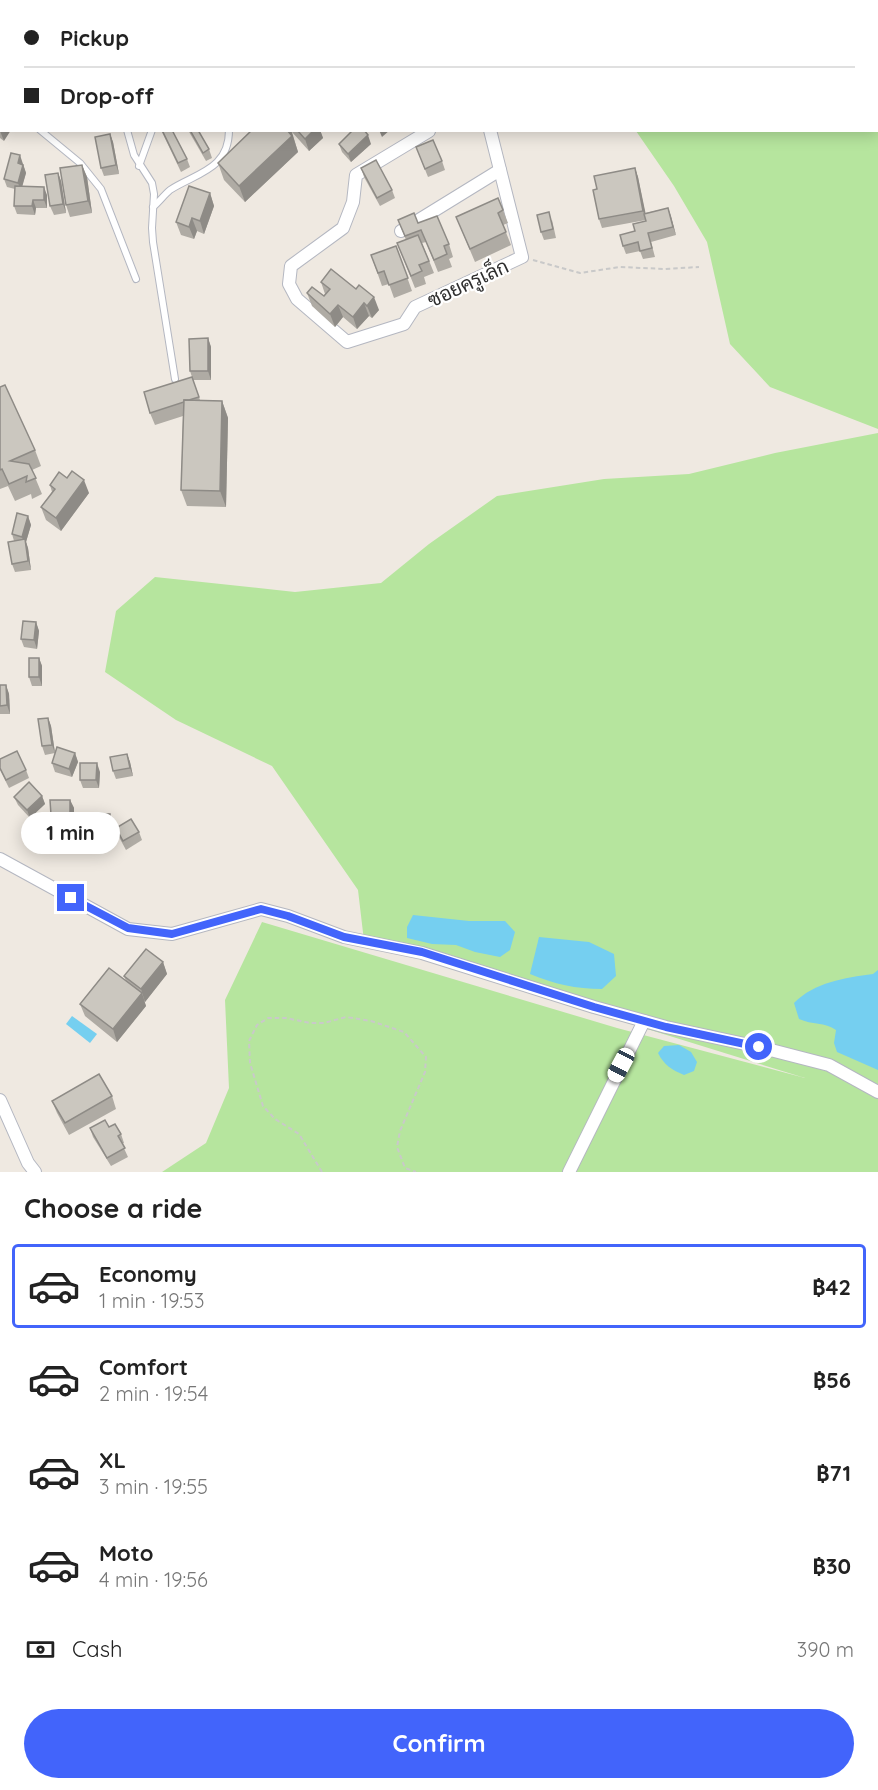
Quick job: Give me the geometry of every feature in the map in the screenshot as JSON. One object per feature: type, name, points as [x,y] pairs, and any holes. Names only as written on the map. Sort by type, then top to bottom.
[{"type":"street","name":"ซอยครูเล็ก","points":[[427,132],[356,175],[353,202],[343,228],[291,266],[289,284],[297,299],[347,342],[404,324],[416,307],[522,257],[490,132]]},
{"type":"street","points":[[401,231],[500,170]]},
{"type":"street","points":[[0,859],[128,928],[172,934],[261,909],[288,916],[344,937],[422,952],[644,1021],[829,1065],[878,1092]]},
{"type":"street","points":[[569,1172],[644,1021]]},
{"type":"street","points":[[0,1100],[28,1163],[35,1172]]},
{"type":"lane","points":[[42,132],[80,163],[101,189],[136,279]]},
{"type":"lane","points":[[128,132],[139,166],[152,183],[154,194],[153,242],[174,380]]},
{"type":"lane","points":[[139,166],[151,132]]},
{"type":"lane","points":[[153,208],[169,191],[199,176],[221,160],[226,150],[230,132]]},
{"type":"path","points":[[522,257],[580,273],[620,267],[665,269],[699,267]]},
{"type":"path","points":[[322,1172],[299,1134],[274,1119],[263,1106],[250,1063],[249,1041],[257,1025],[268,1018],[324,1023],[346,1017],[371,1021],[404,1032],[426,1057],[425,1072],[400,1131],[397,1147],[405,1168],[416,1172]]},
{"type":"green space","points":[[637,132],[878,132],[878,429],[770,387],[730,344],[707,242],[674,186]]},
{"type":"green space","points":[[878,433],[878,1172],[162,1172],[206,1143],[229,1088],[225,1000],[262,922],[617,1028],[805,1078],[364,941],[358,890],[272,766],[176,720],[105,672],[116,611],[155,577],[295,592],[381,583],[429,544],[497,496],[604,479],[689,474],[775,453]]},
{"type":"water","points":[[413,915],[469,921],[505,921],[515,932],[510,950],[500,957],[456,945],[432,944],[407,938],[407,927]]},
{"type":"water","points":[[539,937],[589,942],[614,954],[616,976],[602,989],[565,985],[530,974]]},
{"type":"water","points":[[878,970],[878,1070],[837,1052],[834,1043],[836,1030],[799,1019],[794,1003],[811,990],[821,986],[841,979],[873,974]]},
{"type":"water","points":[[72,1016],[97,1034],[90,1043],[66,1024]]},
{"type":"water","points":[[679,1045],[691,1052],[697,1062],[694,1071],[684,1075],[669,1067],[658,1053],[664,1046]]},
{"type":"building","points":[[163,132],[173,132],[187,159],[178,163]]},
{"type":"building","points":[[191,132],[199,132],[209,149],[203,153]]},
{"type":"building","points":[[250,132],[289,132],[292,136],[239,186],[218,163]]},
{"type":"building","points":[[299,132],[312,132],[305,139]]},
{"type":"building","points":[[351,132],[366,132],[368,135],[348,154],[339,144]]},
{"type":"building","points":[[110,134],[116,165],[101,168],[95,137]]},
{"type":"building","points":[[433,140],[442,161],[425,169],[416,147]]},
{"type":"building","points":[[11,153],[20,155],[18,163],[23,165],[18,183],[4,179]]},
{"type":"building","points":[[376,160],[392,190],[377,198],[361,168]]},
{"type":"building","points":[[82,165],[88,201],[66,205],[60,168]]},
{"type":"building","points":[[635,168],[643,211],[599,219],[593,190],[597,189],[594,176]]},
{"type":"building","points":[[58,173],[63,204],[50,206],[45,175]]},
{"type":"building","points":[[15,186],[44,187],[44,200],[33,200],[32,206],[14,206]]},
{"type":"building","points":[[189,186],[210,193],[200,221],[192,218],[189,227],[176,222]]},
{"type":"building","points":[[498,198],[503,210],[498,213],[506,232],[470,249],[456,217]]},
{"type":"building","points":[[668,208],[673,227],[648,233],[652,248],[640,251],[638,242],[623,246],[620,235],[635,231],[633,224],[646,221],[644,214]]},
{"type":"building","points":[[549,212],[553,229],[541,232],[537,215]]},
{"type":"building","points":[[414,213],[418,223],[437,216],[449,244],[444,246],[447,254],[434,260],[421,230],[405,236],[398,220]]},
{"type":"building","points":[[418,235],[429,261],[419,265],[422,271],[411,276],[397,243]]},
{"type":"building","points":[[396,246],[408,278],[389,285],[384,271],[378,273],[371,255]]},
{"type":"building","points":[[331,269],[356,289],[359,285],[374,297],[367,306],[364,303],[353,317],[338,305],[330,314],[307,293],[312,287],[324,296],[330,289],[321,282]]},
{"type":"building","points":[[208,338],[208,371],[190,371],[189,339]]},
{"type":"building","points":[[192,377],[199,397],[184,400],[184,402],[150,413],[144,392]]},
{"type":"building","points":[[5,385],[35,450],[10,461],[29,464],[36,478],[26,482],[27,476],[9,484],[2,469],[0,470],[0,387]]},
{"type":"building","points":[[184,400],[222,401],[220,491],[181,490]]},
{"type":"building","points":[[72,471],[84,480],[56,518],[41,507],[55,489],[50,485],[59,472],[67,478]]},
{"type":"building","points":[[17,513],[28,516],[22,537],[12,534]]},
{"type":"building","points":[[25,539],[28,561],[12,564],[8,542]]},
{"type":"building","points":[[23,621],[36,622],[34,640],[21,639]]},
{"type":"building","points":[[29,658],[39,658],[39,677],[29,677]]},
{"type":"building","points":[[0,685],[6,685],[7,705],[0,706]]},
{"type":"building","points":[[48,718],[52,745],[42,746],[38,719]]},
{"type":"building","points":[[57,747],[75,753],[69,769],[52,763]]},
{"type":"building","points":[[17,751],[26,770],[6,780],[0,768],[0,759]]},
{"type":"building","points":[[127,754],[130,768],[113,771],[110,757]]},
{"type":"building","points":[[80,763],[97,763],[96,780],[80,780]]},
{"type":"building","points":[[29,782],[42,796],[27,810],[14,797]]},
{"type":"building","points":[[50,800],[70,800],[70,815],[51,815]]},
{"type":"building","points":[[90,813],[110,814],[109,826],[89,824]]},
{"type":"building","points":[[131,819],[139,832],[123,841],[116,828]]},
{"type":"building","points":[[146,949],[163,962],[141,989],[124,976]]},
{"type":"building","points":[[109,968],[142,993],[113,1029],[80,1004]]},
{"type":"building","points":[[99,1074],[112,1096],[65,1123],[52,1101]]},
{"type":"building","points":[[105,1120],[109,1127],[115,1124],[121,1134],[118,1136],[125,1148],[107,1158],[90,1128]]},
{"type":"route","points":[[71,898],[128,928],[172,934],[261,909],[288,916],[344,937],[422,952],[594,1007],[666,1027],[759,1047]]}]
